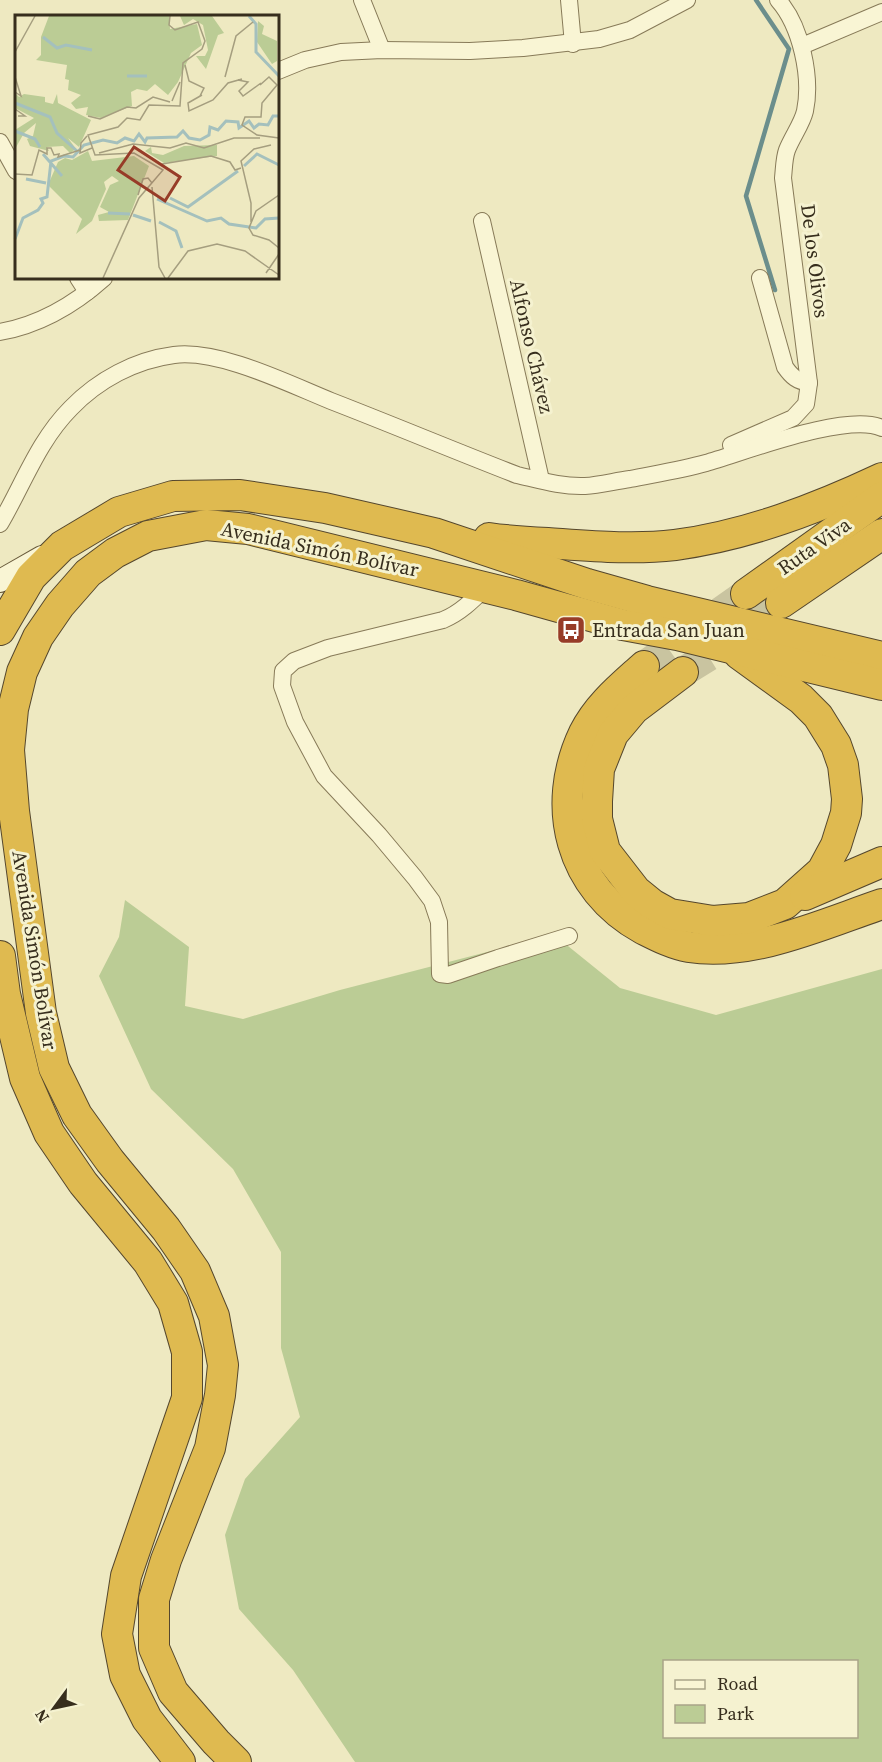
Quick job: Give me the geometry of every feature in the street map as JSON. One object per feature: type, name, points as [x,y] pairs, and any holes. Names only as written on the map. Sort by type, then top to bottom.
[{"type":"highway","points":[[434,533],[516,542],[594,547],[676,544],[719,537],[779,520],[831,501],[882,478]]},
{"type":"highway","name":"Avenida Simón Bolívar","points":[[0,630],[31,578],[62,546],[119,512],[173,496],[240,495],[326,508],[434,533],[587,584],[647,601],[882,657]]},
{"type":"highway","name":"Ruta Viva","points":[[746,594],[882,497]]},
{"type":"highway","name":"Avenida Simón Bolívar","points":[[236,1762],[172,1692],[154,1648],[154,1599],[166,1560],[210,1448],[220,1395],[223,1365],[214,1316],[195,1271],[166,1229],[110,1161],[77,1115],[54,1068],[41,1013],[14,811],[9,750],[13,709],[22,672],[38,637],[60,605],[88,573],[115,553],[148,536],[206,525],[248,529],[486,587],[623,625],[729,647],[882,685]]},
{"type":"highway","name":"Ruta Viva","points":[[781,603],[882,534]]},
{"type":"highway","points":[[729,647],[807,704],[818,716],[836,745],[843,765],[846,813],[836,845],[822,871],[785,904]]},
{"type":"highway","points":[[644,666],[606,700],[585,732],[575,756],[567,788],[567,814],[571,843],[588,880],[618,913],[661,939],[689,947],[731,948],[774,940],[882,904]]},
{"type":"highway","points":[[683,672],[634,710],[613,734],[600,769],[597,819],[605,851],[636,891],[670,914],[713,921],[749,918],[882,862]]},
{"type":"highway","name":"Avenida Simón Bolívar","points":[[0,956],[5,994],[26,1078],[49,1133],[83,1184],[148,1262],[173,1303],[187,1352],[187,1398],[126,1576],[117,1634],[125,1675],[147,1719],[180,1762]]},
{"type":"street","points":[[362,0],[382,50]]},
{"type":"street","points":[[569,0],[573,44]]},
{"type":"street","points":[[279,71],[305,60],[340,52],[470,51],[573,44],[630,30],[687,0]]},
{"type":"street","name":"De los Olivos","points":[[691,467],[715,451],[793,418],[806,404],[809,383],[783,178],[787,151],[804,112],[806,91],[802,46],[795,26],[778,0]]},
{"type":"street","points":[[802,46],[882,12]]},
{"type":"street","points":[[0,142],[15,169]]},
{"type":"street","name":"Alfonso Chávez","points":[[482,221],[541,480]]},
{"type":"street","points":[[760,278],[785,367],[798,381],[809,383]]},
{"type":"street","points":[[79,279],[87,292]]},
{"type":"street","points":[[0,332],[25,326],[45,317],[87,292],[104,279]]},
{"type":"street","points":[[0,524],[18,494],[39,448],[70,409],[109,377],[134,366],[176,355],[203,356],[251,369],[499,468],[541,480],[584,486],[691,467],[768,443],[847,424],[872,424],[882,428]]},
{"type":"street","points":[[0,581],[62,546]]},
{"type":"street","points":[[486,587],[470,604],[443,620],[328,648],[294,661],[283,671],[282,686],[295,722],[324,776],[393,852],[432,901],[439,922],[440,974],[448,975],[569,936]]},
{"type":"green space","points":[[125,900],[189,947],[185,1006],[243,1019],[340,990],[491,951],[563,942],[620,988],[716,1015],[882,969],[882,1762],[355,1762],[293,1670],[239,1609],[225,1535],[245,1479],[300,1417],[281,1348],[281,1252],[233,1169],[151,1089],[99,976],[119,937]]},
{"type":"waterway","points":[[756,0],[789,49],[746,196],[775,290]]},
{"type":"tunnel","points":[[644,666],[746,594]]},
{"type":"tunnel","points":[[683,672],[746,633],[781,603]]},
{"type":"place","name":"Entrada San Juan","points":[[571,630]]}]
